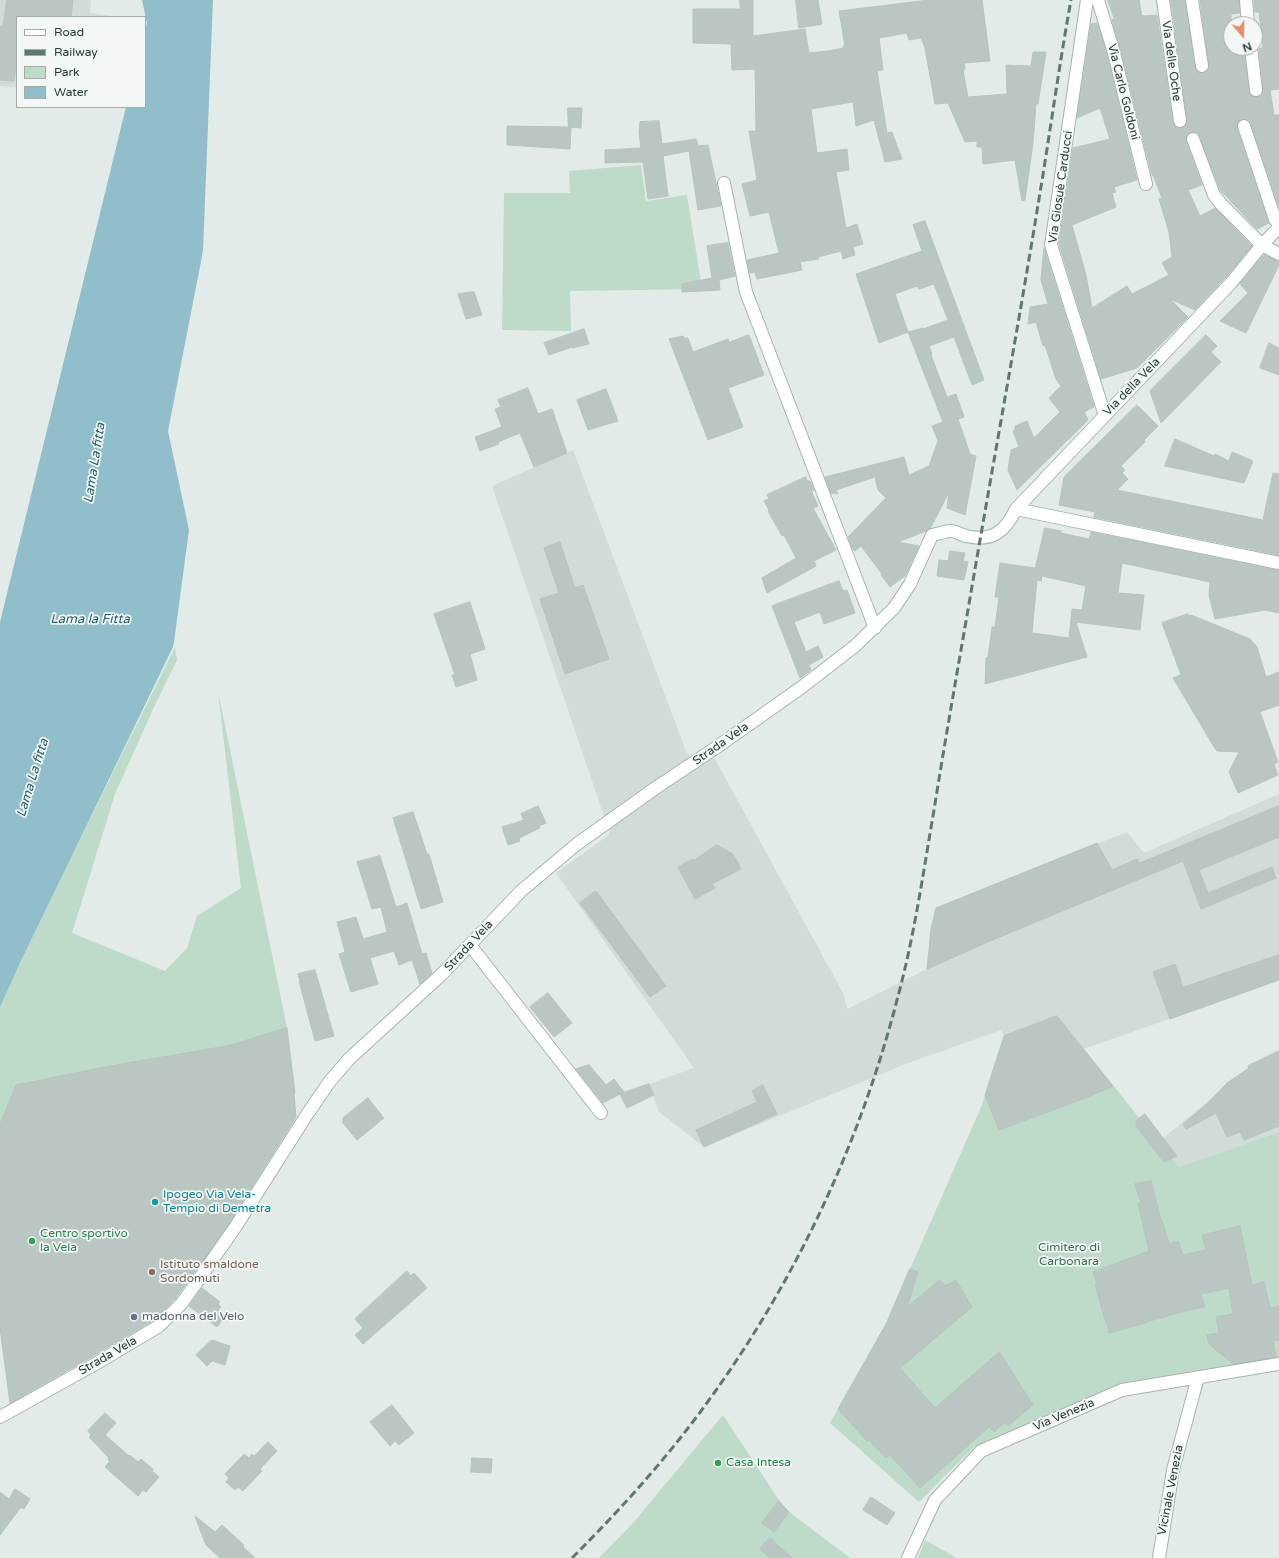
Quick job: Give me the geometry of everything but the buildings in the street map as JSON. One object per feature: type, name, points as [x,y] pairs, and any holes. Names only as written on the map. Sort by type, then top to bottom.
[{"type":"street","name":"Via Giosuè Carducci","points":[[1087,0],[1051,245],[1105,416]]},
{"type":"street","name":"Via Carlo Goldoni","points":[[1098,0],[1114,53],[1146,184]]},
{"type":"street","name":"Via delle Oche","points":[[1163,0],[1180,122]]},
{"type":"street","points":[[1192,0],[1202,66]]},
{"type":"street","points":[[1246,0],[1247,16]]},
{"type":"street","points":[[1252,56],[1256,90]]},
{"type":"street","points":[[1244,126],[1275,219],[1279,226]]},
{"type":"street","points":[[1193,139],[1214,195],[1262,245],[1279,254]]},
{"type":"street","points":[[724,184],[746,292],[874,628]]},
{"type":"street","name":"Via della Vela","points":[[980,538],[997,534],[1011,520],[1016,509],[1231,283],[1279,226]]},
{"type":"street","points":[[1016,509],[1279,563]]},
{"type":"street","name":"Strada Vela","points":[[0,1417],[97,1363],[159,1326],[182,1303],[236,1226],[330,1081],[349,1059],[442,974],[521,891],[577,844],[802,687],[855,646],[894,608],[910,584],[932,535],[952,531],[966,536],[980,538]]},
{"type":"street","points":[[470,945],[601,1113]]},
{"type":"street","name":"Via Venezia","points":[[908,1558],[935,1500],[981,1451],[1122,1390],[1279,1364]]},
{"type":"street","name":"Vicinale Venezia","points":[[1159,1558],[1173,1470],[1198,1377]]},
{"type":"shaded area","points":[[0,0],[91,0],[90,13],[111,16],[16,16],[16,87],[0,86]]},
{"type":"shaded area","points":[[573,450],[687,754],[715,759],[843,993],[847,1009],[927,969],[931,929],[936,908],[1127,832],[1144,853],[1279,794],[1279,980],[1084,1049],[1057,1016],[1004,1036],[1001,1030],[903,1065],[704,1147],[659,1112],[649,1084],[694,1068],[556,873],[610,834],[492,486]]},
{"type":"shaded area","points":[[1279,1052],[1279,1132],[1179,1167],[1162,1148],[1163,1138],[1217,1094]]},
{"type":"green space","points":[[641,165],[646,201],[687,195],[702,289],[570,291],[571,331],[502,330],[504,193],[570,193],[569,171]]},
{"type":"green space","points":[[175,647],[177,660],[115,794],[72,933],[165,971],[187,948],[197,916],[241,888],[218,691],[287,1028],[296,1117],[198,1277],[193,1266],[130,1332],[10,1404],[0,1328],[0,1005]]},
{"type":"green space","name":"Cimitero di Carbonara","points":[[1057,1016],[1179,1167],[1279,1132],[1279,1358],[1174,1376],[974,1447],[919,1502],[830,1423],[886,1324],[982,1105],[1004,1036]]},
{"type":"green space","name":"Casa Intesa","points":[[723,1415],[784,1508],[850,1558],[599,1558],[634,1522]]},
{"type":"green space","points":[[925,1540],[957,1558],[918,1558]]},
{"type":"water","name":"Lama la Fitta","points":[[142,0],[213,0],[203,251],[168,431],[189,530],[174,642],[173,647],[0,1007],[0,622],[126,108],[146,108],[147,23]]},
{"type":"railway","points":[[572,1558],[627,1501],[677,1442],[741,1354],[770,1307],[822,1209],[844,1158],[882,1053],[903,977],[918,906],[951,707],[1031,250],[1071,0]]},
{"type":"place","name":"Ipogeo Via Vela- Tempio di Demetra","points":[[155,1202]]},
{"type":"place","name":"Centro sportivo la Vela","points":[[32,1241]]},
{"type":"place","name":"Istituto smaldone Sordomuti","points":[[152,1272]]},
{"type":"place","name":"madonna del Velo","points":[[134,1317]]},
{"type":"place","name":"Casa Intesa","points":[[718,1463]]},
{"type":"water label","name":"Lama La fitta","points":[[95,463]]},
{"type":"water label","name":"Lama La fitta","points":[[33,778]]}]
